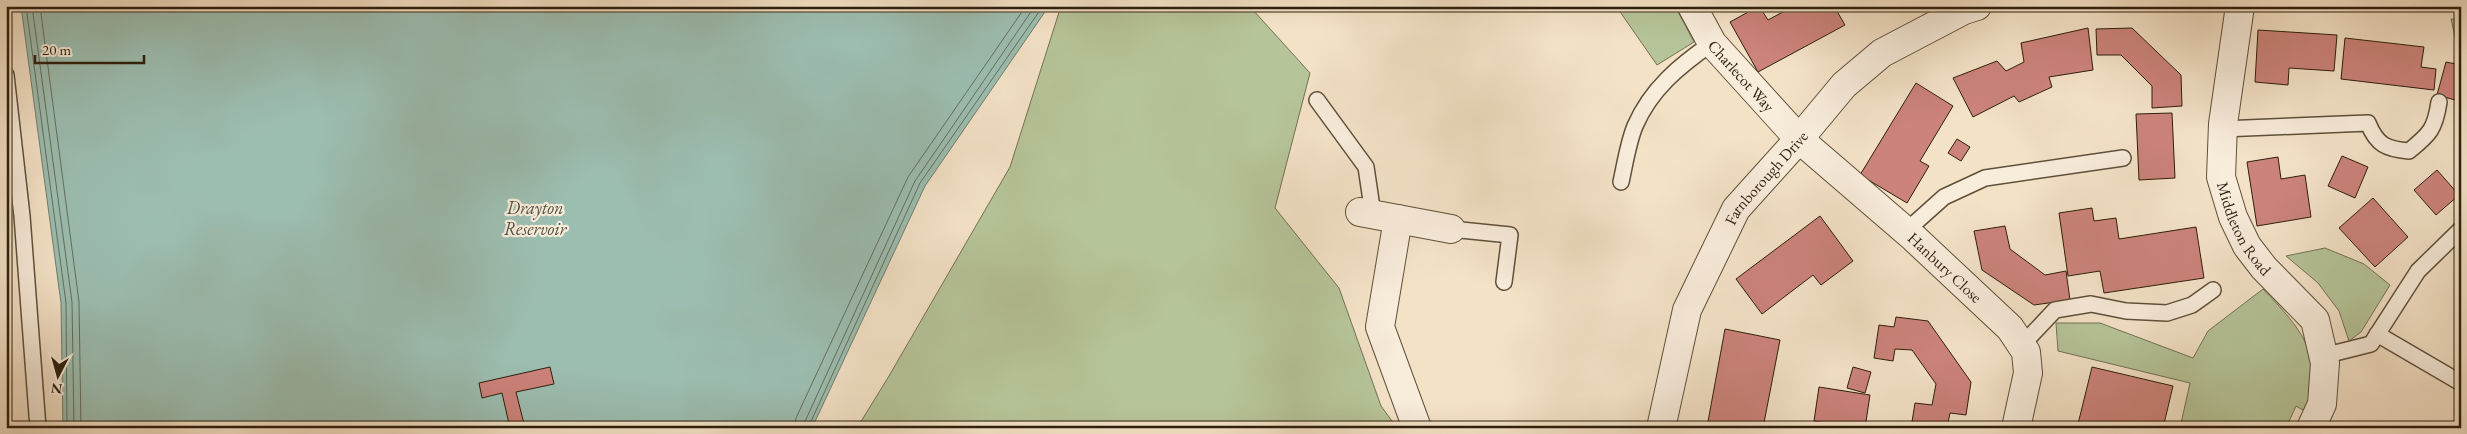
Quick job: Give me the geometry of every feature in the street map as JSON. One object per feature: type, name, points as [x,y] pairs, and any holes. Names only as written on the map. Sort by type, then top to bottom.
[{"type":"street","name":"Charlecot Way","points":[[1692,6],[1712,43],[1799,139]]},
{"type":"street","name":"Farnborough Drive","points":[[1661,428],[1687,310],[1736,209],[1799,139],[1844,85],[1882,53],[1964,10],[1977,6]]},
{"type":"street","name":"Middleton Road","points":[[2240,6],[2222,129],[2221,177],[2233,217],[2247,246],[2264,268],[2315,320],[2323,356],[2322,404],[2311,428]]},
{"type":"street","name":"Hanbury Close","points":[[1799,139],[1906,231],[2010,328],[2026,352],[2028,374],[2016,428]]},
{"type":"street","points":[[1417,428],[1380,327],[1377,215],[1451,229]]},
{"type":"lane","points":[[1621,182],[1635,128],[1652,95],[1682,64],[1712,43]]},
{"type":"lane","points":[[6,75],[23,225],[38,428]]},
{"type":"lane","points":[[1317,100],[1366,167],[1377,215]]},
{"type":"lane","points":[[2222,129],[2368,123],[2374,138],[2390,149],[2409,151],[2425,139],[2436,124],[2439,102]]},
{"type":"lane","points":[[1906,231],[1944,196],[1985,178],[2123,158]]},
{"type":"lane","points":[[1451,229],[1510,235],[1504,282]]},
{"type":"lane","points":[[2323,356],[2371,344],[2418,271],[2461,229]]},
{"type":"lane","points":[[2022,345],[2055,310],[2091,304],[2126,311],[2167,312],[2192,305],[2213,290]]},
{"type":"lane","points":[[2377,334],[2461,383]]},
{"type":"shaded area","points":[[1061,6],[1256,6],[1253,10],[1310,73],[1275,208],[1339,288],[1381,406],[1397,428],[857,428],[1010,167]]},
{"type":"shaded area","points":[[1616,6],[1675,6],[1694,42],[1657,65]]},
{"type":"shaded area","points":[[2451,19],[2461,20],[2461,51],[2458,50]]},
{"type":"shaded area","points":[[2325,248],[2364,264],[2390,285],[2361,332],[2349,341],[2339,311],[2318,283],[2286,256]]},
{"type":"shaded area","points":[[2263,289],[2298,330],[2311,358],[2313,374],[2306,412],[2296,406],[2286,428],[2180,428],[2190,383],[2058,351],[2056,323],[2100,323],[2193,358],[2208,331]]},
{"type":"water","name":"Drayton Reservoir","points":[[21,6],[1049,6],[925,186],[812,428],[63,428],[61,303]]},
{"type":"building","points":[[1759,6],[1768,20],[1794,6],[1834,6],[1845,25],[1758,72],[1730,22]]},
{"type":"building","points":[[2088,28],[2093,70],[2049,77],[2052,87],[2019,102],[2014,96],[1973,117],[1953,78],[1997,61],[2006,71],[2024,62],[2021,43]]},
{"type":"building","points":[[2132,28],[2181,75],[2182,106],[2152,108],[2152,86],[2121,55],[2097,55],[2096,29]]},
{"type":"building","points":[[2258,30],[2337,35],[2334,71],[2289,68],[2288,85],[2255,82]]},
{"type":"building","points":[[2345,38],[2424,47],[2421,67],[2436,69],[2434,90],[2341,79]]},
{"type":"building","points":[[2446,62],[2461,65],[2461,109],[2455,100],[2437,95]]},
{"type":"building","points":[[1916,83],[1953,106],[1920,161],[1929,166],[1907,203],[1860,175]]},
{"type":"building","points":[[2172,113],[2175,178],[2139,180],[2136,114]]},
{"type":"building","points":[[1957,139],[1970,147],[1961,161],[1948,153]]},
{"type":"building","points":[[2342,156],[2368,167],[2355,198],[2328,186]]},
{"type":"building","points":[[2278,157],[2281,179],[2305,175],[2311,217],[2257,226],[2247,162]]},
{"type":"building","points":[[2437,170],[2459,195],[2436,215],[2414,190]]},
{"type":"building","points":[[2373,198],[2408,237],[2375,267],[2339,228]]},
{"type":"building","points":[[2092,208],[2094,221],[2116,218],[2119,239],[2196,227],[2204,278],[2104,293],[2100,271],[2068,276],[2059,213]]},
{"type":"building","points":[[1820,216],[1853,261],[1821,285],[1813,275],[1762,314],[1736,279]]},
{"type":"building","points":[[2005,226],[2010,249],[2045,275],[2066,271],[2070,300],[2034,305],[1982,270],[1974,231]]},
{"type":"building","points":[[1896,317],[1928,321],[1971,382],[1966,415],[1950,413],[1947,428],[1911,428],[1915,403],[1932,405],[1936,384],[1912,350],[1895,349],[1893,361],[1874,358],[1879,325],[1894,327]]},
{"type":"building","points":[[1725,329],[1780,340],[1763,428],[1707,427]]},
{"type":"building","points":[[550,367],[554,384],[516,392],[525,428],[510,428],[502,393],[482,398],[479,383]]},
{"type":"building","points":[[1853,367],[1871,372],[1865,393],[1847,388]]},
{"type":"building","points":[[2092,367],[2173,386],[2163,428],[2077,428]]},
{"type":"building","points":[[1819,387],[1870,395],[1865,428],[1814,421]]}]
